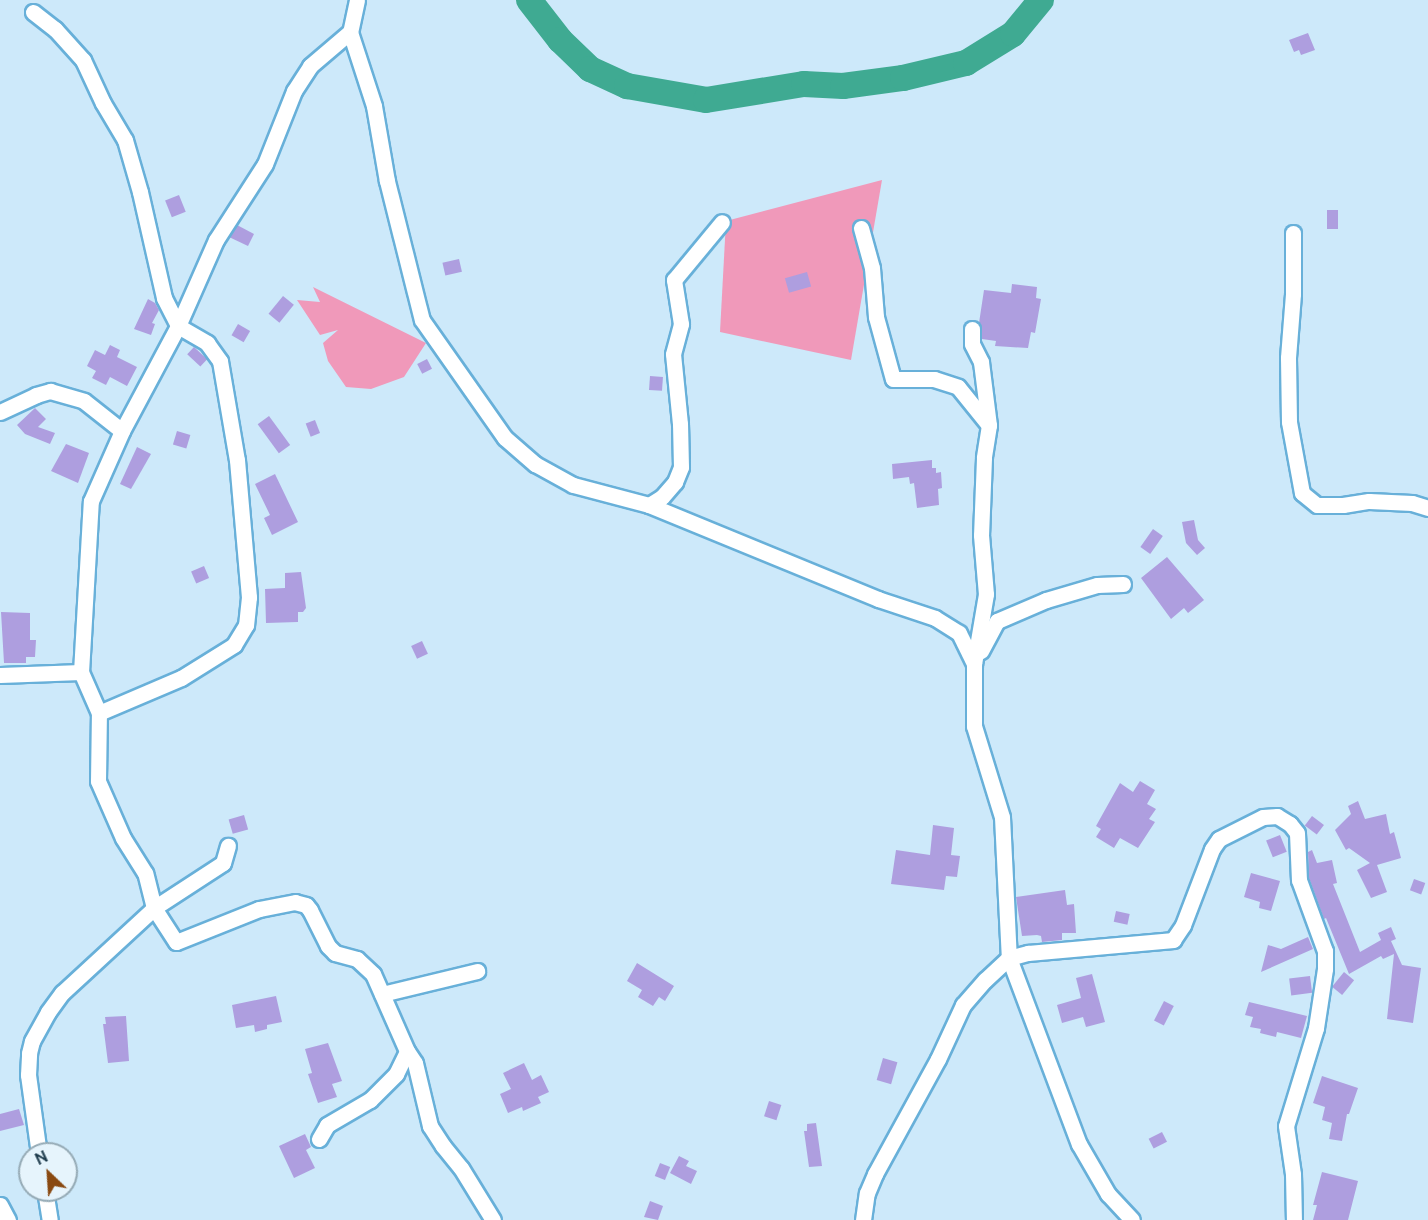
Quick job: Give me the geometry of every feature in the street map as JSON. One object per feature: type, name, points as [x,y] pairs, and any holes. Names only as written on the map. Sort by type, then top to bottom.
[{"type":"street","points":[[357,0],[350,32],[374,106],[387,181],[422,320],[506,438],[536,464],[573,485],[649,505],[878,599],[934,618],[959,633],[974,664]]},
{"type":"street","points":[[33,12],[55,29],[83,60],[103,103],[124,140],[140,192],[164,298],[178,326],[207,343],[220,361],[237,460],[249,597],[246,625],[234,645],[181,678],[99,713]]},
{"type":"street","points":[[350,32],[310,66],[294,91],[265,164],[216,240],[178,326],[122,431],[91,501],[81,672],[99,713],[98,781],[123,838],[145,873],[154,908],[176,942],[259,909],[295,902],[306,905],[328,946],[335,953],[357,959],[367,967],[415,1063],[430,1126],[442,1146],[461,1167],[493,1220]]},
{"type":"street","points":[[649,505],[662,497],[675,482],[681,467],[680,424],[673,354],[681,324],[674,280],[722,222]]},
{"type":"street","points":[[861,228],[872,268],[876,317],[893,379],[933,379],[958,387],[976,405],[989,425]]},
{"type":"street","points":[[1293,233],[1293,294],[1288,358],[1289,422],[1302,493],[1317,505],[1380,501],[1412,502],[1428,508]]},
{"type":"street","points":[[972,329],[972,344],[981,362],[989,425],[984,458],[981,535],[986,594],[974,664],[974,726],[1002,817],[1009,958],[1079,1144],[1108,1194],[1132,1220]]},
{"type":"street","points":[[0,412],[36,394],[50,391],[84,401],[122,431]]},
{"type":"street","points":[[974,664],[997,621],[1046,600],[1098,585],[1123,584]]},
{"type":"street","points":[[0,675],[81,672]]},
{"type":"street","points":[[863,1220],[867,1192],[875,1174],[938,1059],[963,1005],[985,980],[1009,958],[1028,953],[1173,940],[1183,925],[1212,849],[1220,839],[1263,817],[1277,816],[1290,824],[1297,833],[1299,880],[1325,951],[1316,1028],[1286,1126],[1293,1174],[1294,1220]]},
{"type":"street","points":[[37,1142],[28,1075],[32,1041],[62,993],[154,908],[223,863],[228,846]]},
{"type":"street","points":[[382,994],[477,971]]},
{"type":"street","points":[[319,1139],[327,1125],[370,1100],[396,1074],[407,1051]]},
{"type":"street","points":[[47,1202],[50,1220]]},
{"type":"street","points":[[0,1205],[8,1220]]},
{"type":"shaded area","points":[[882,180],[851,360],[720,332],[726,221]]},
{"type":"shaded area","points":[[313,287],[426,343],[404,377],[371,389],[346,387],[328,361],[323,343],[338,330],[320,335],[297,300],[320,302]]},
{"type":"building","points":[[1308,33],[1315,50],[1301,55],[1299,50],[1294,52],[1289,40]]},
{"type":"building","points":[[179,195],[186,212],[172,217],[165,201]]},
{"type":"building","points":[[1327,210],[1338,210],[1338,229],[1327,229]]},
{"type":"building","points":[[237,225],[254,234],[248,246],[229,237]]},
{"type":"building","points":[[459,259],[462,272],[445,275],[442,263]]},
{"type":"building","points":[[807,272],[811,286],[789,293],[785,278]]},
{"type":"building","points":[[1012,284],[1037,287],[1036,298],[1041,299],[1035,333],[1031,332],[1028,348],[995,346],[996,341],[982,339],[979,323],[984,290],[1011,293]]},
{"type":"building","points":[[283,296],[294,305],[279,323],[269,314]]},
{"type":"building","points":[[148,299],[155,303],[159,310],[152,323],[155,324],[151,335],[134,329]]},
{"type":"building","points":[[238,324],[250,331],[244,342],[232,335]]},
{"type":"building","points":[[110,345],[120,350],[117,357],[137,367],[127,386],[110,377],[106,385],[92,378],[96,371],[87,366],[95,350],[105,355]]},
{"type":"building","points":[[194,347],[207,359],[200,367],[187,354]]},
{"type":"building","points":[[427,359],[432,369],[422,374],[417,364]]},
{"type":"building","points":[[650,376],[663,377],[662,391],[649,390]]},
{"type":"building","points":[[35,408],[46,419],[38,427],[55,433],[50,444],[25,434],[17,425]]},
{"type":"building","points":[[269,416],[290,445],[279,453],[258,424]]},
{"type":"building","points":[[315,420],[320,433],[311,437],[306,424]]},
{"type":"building","points":[[177,431],[190,435],[186,448],[173,444]]},
{"type":"building","points":[[66,444],[89,453],[78,483],[51,471]]},
{"type":"building","points":[[137,447],[151,454],[131,489],[120,484]]},
{"type":"building","points":[[932,460],[932,468],[936,468],[936,473],[941,472],[942,488],[938,489],[939,505],[917,508],[914,483],[910,484],[909,477],[893,479],[892,464]]},
{"type":"building","points":[[275,474],[298,522],[272,535],[264,518],[270,515],[255,484]]},
{"type":"building","points":[[1194,520],[1198,540],[1205,548],[1197,555],[1186,543],[1182,522]]},
{"type":"building","points":[[1153,529],[1163,536],[1150,554],[1140,547]]},
{"type":"building","points":[[1167,557],[1204,600],[1188,613],[1184,608],[1171,619],[1141,578]]},
{"type":"building","points":[[204,566],[209,578],[196,583],[191,571]]},
{"type":"building","points":[[301,572],[306,608],[303,612],[298,612],[298,622],[266,623],[265,589],[285,588],[285,573]]},
{"type":"building","points":[[1,612],[30,613],[30,640],[36,640],[35,657],[26,657],[26,663],[4,663]]},
{"type":"building","points":[[422,641],[428,654],[417,659],[411,646]]},
{"type":"building","points":[[1140,781],[1155,790],[1147,804],[1156,809],[1149,819],[1155,822],[1138,848],[1120,838],[1114,848],[1096,837],[1101,829],[1096,826],[1120,783],[1133,792]]},
{"type":"building","points":[[1358,801],[1365,819],[1386,814],[1390,834],[1394,832],[1401,858],[1377,865],[1387,892],[1371,898],[1357,870],[1370,863],[1349,848],[1346,850],[1335,830],[1351,814],[1348,806]]},
{"type":"building","points":[[244,815],[248,829],[233,834],[229,819]]},
{"type":"building","points":[[1312,816],[1324,825],[1317,835],[1305,826]]},
{"type":"building","points":[[933,825],[954,828],[951,855],[960,856],[957,877],[946,876],[944,890],[891,884],[896,850],[930,855]]},
{"type":"building","points":[[1280,835],[1287,852],[1273,857],[1266,841]]},
{"type":"building","points":[[1312,850],[1317,863],[1332,860],[1337,883],[1333,884],[1360,952],[1381,940],[1378,933],[1391,927],[1396,939],[1391,941],[1402,965],[1421,968],[1413,1023],[1387,1019],[1394,954],[1383,959],[1381,956],[1349,974],[1326,918],[1324,919],[1309,878],[1308,852]]},
{"type":"building","points":[[1251,873],[1280,881],[1271,911],[1259,908],[1260,902],[1244,897]]},
{"type":"building","points":[[1414,879],[1425,883],[1421,894],[1410,890]]},
{"type":"building","points":[[1065,890],[1067,905],[1074,904],[1076,933],[1062,933],[1062,940],[1042,942],[1041,936],[1022,936],[1016,897]]},
{"type":"building","points":[[1116,911],[1130,914],[1127,925],[1114,922]]},
{"type":"building","points":[[1308,937],[1313,949],[1261,972],[1268,945],[1281,949]]},
{"type":"building","points":[[637,963],[674,986],[665,1001],[659,997],[653,1006],[638,997],[642,990],[627,981]]},
{"type":"building","points":[[1344,972],[1354,980],[1342,995],[1332,987]]},
{"type":"building","points":[[1092,974],[1105,1022],[1086,1027],[1083,1017],[1062,1023],[1057,1005],[1081,998],[1076,978]]},
{"type":"building","points":[[1310,976],[1312,993],[1291,995],[1289,979]]},
{"type":"building","points":[[276,996],[282,1022],[267,1025],[267,1029],[255,1032],[254,1025],[236,1028],[232,1005]]},
{"type":"building","points":[[1164,1001],[1174,1006],[1164,1026],[1154,1021]]},
{"type":"building","points":[[1249,1002],[1307,1016],[1301,1038],[1277,1032],[1276,1037],[1260,1033],[1261,1029],[1250,1027],[1253,1017],[1245,1015]]},
{"type":"building","points":[[126,1016],[129,1061],[108,1063],[103,1024],[106,1024],[105,1017]]},
{"type":"building","points":[[328,1043],[342,1081],[332,1084],[337,1097],[318,1103],[308,1074],[312,1073],[305,1049]]},
{"type":"building","points":[[883,1058],[897,1062],[891,1084],[877,1080]]},
{"type":"building","points":[[524,1063],[532,1080],[541,1075],[549,1092],[538,1097],[541,1103],[523,1111],[522,1107],[508,1113],[500,1094],[511,1089],[503,1073]]},
{"type":"building","points":[[1322,1076],[1358,1088],[1349,1114],[1347,1114],[1342,1141],[1329,1139],[1332,1123],[1322,1120],[1325,1107],[1313,1103]]},
{"type":"building","points":[[769,1101],[781,1105],[776,1120],[764,1116]]},
{"type":"building","points":[[19,1109],[24,1125],[0,1131],[0,1114]]},
{"type":"building","points":[[816,1123],[822,1166],[809,1167],[804,1131],[807,1131],[807,1124]]},
{"type":"building","points":[[1162,1132],[1167,1142],[1154,1149],[1149,1139]]},
{"type":"building","points":[[305,1134],[311,1147],[306,1150],[315,1168],[294,1178],[279,1146]]},
{"type":"building","points":[[679,1156],[689,1161],[686,1166],[697,1171],[691,1184],[670,1173]]},
{"type":"building","points":[[660,1163],[670,1167],[665,1180],[655,1176]]},
{"type":"building","points":[[1322,1172],[1358,1181],[1348,1220],[1313,1220],[1317,1205],[1313,1205]]},
{"type":"building","points":[[650,1201],[663,1206],[658,1220],[644,1217]]},
{"type":"waterway","points":[[529,0],[560,40],[590,69],[627,86],[706,100],[804,84],[843,86],[903,78],[966,63],[1013,34],[1041,0]]}]
